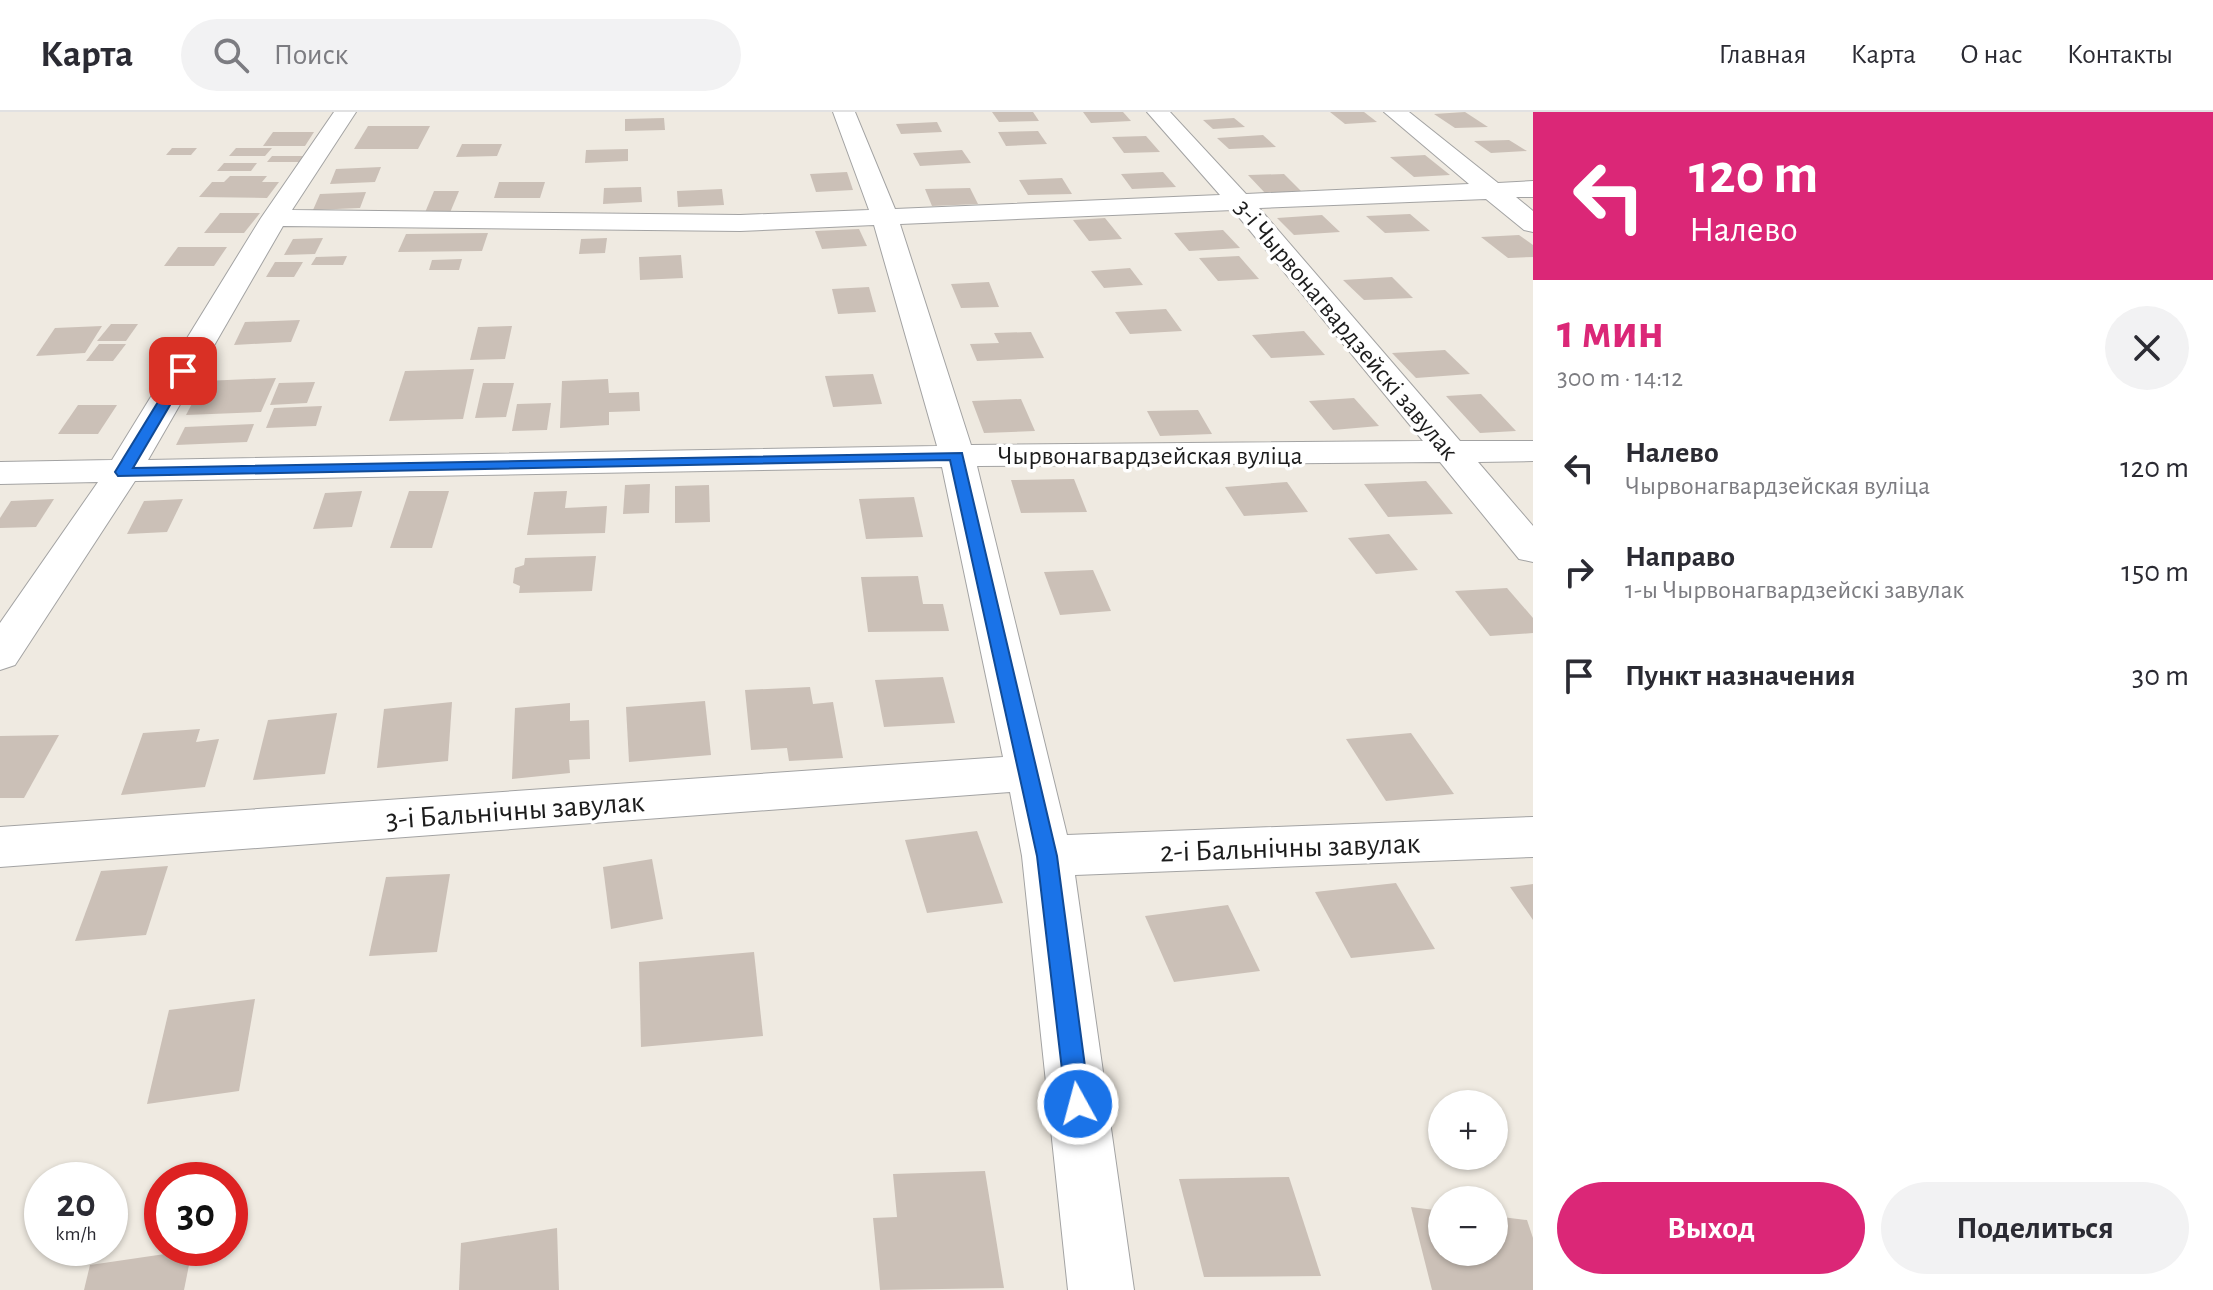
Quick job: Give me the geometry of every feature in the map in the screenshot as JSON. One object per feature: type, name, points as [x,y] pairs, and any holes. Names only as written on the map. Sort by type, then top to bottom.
[{"type":"street","points":[[0,655],[123,472],[274,218],[345,112]]},
{"type":"street","points":[[844,112],[885,217],[957,456],[1030,773],[1047,856],[1101,1290]]},
{"type":"street","name":"3-і Чырвонагвардзейскі завулак","points":[[1158,112],[1241,203],[1533,550]]},
{"type":"street","points":[[1395,112],[1533,224]]},
{"type":"street","points":[[274,218],[740,223],[1533,189]]},
{"type":"street","name":"Чырвонагвардзейская вуліца","points":[[0,473],[957,456],[1533,451]]},
{"type":"street","name":"3-і Бальнічны завулак","points":[[0,847],[1030,773]]},
{"type":"street","name":"2-і Бальнічны завулак","points":[[1047,856],[1533,837]]},
{"type":"building","points":[[992,112],[1033,112],[1039,121],[999,122]]},
{"type":"building","points":[[1083,112],[1123,112],[1131,121],[1091,123]]},
{"type":"building","points":[[1330,112],[1364,112],[1377,122],[1345,124]]},
{"type":"building","points":[[1465,112],[1488,127],[1455,128],[1434,114]]},
{"type":"building","points":[[664,118],[665,130],[625,131],[625,119]]},
{"type":"building","points":[[1234,118],[1245,127],[1213,129],[1203,120]]},
{"type":"building","points":[[937,122],[942,132],[901,134],[896,124]]},
{"type":"building","points":[[368,126],[430,126],[418,149],[354,149]]},
{"type":"building","points":[[1038,131],[1047,144],[1006,146],[998,132]]},
{"type":"building","points":[[273,132],[314,132],[305,146],[263,146]]},
{"type":"building","points":[[1263,135],[1276,147],[1229,149],[1217,138]]},
{"type":"building","points":[[1146,136],[1160,152],[1124,153],[1112,137]]},
{"type":"building","points":[[1509,140],[1527,151],[1491,153],[1474,141]]},
{"type":"building","points":[[462,144],[502,144],[497,156],[456,157]]},
{"type":"building","points":[[172,148],[197,148],[191,155],[166,155]]},
{"type":"building","points":[[236,148],[272,148],[265,156],[229,156]]},
{"type":"building","points":[[628,149],[628,161],[585,163],[586,150]]},
{"type":"building","points":[[962,150],[971,163],[920,166],[913,153]]},
{"type":"building","points":[[1425,155],[1450,175],[1414,177],[1390,157]]},
{"type":"building","points":[[272,156],[305,156],[300,162],[267,162]]},
{"type":"building","points":[[224,163],[257,163],[251,171],[217,171]]},
{"type":"building","points":[[381,167],[375,182],[330,184],[336,169]]},
{"type":"building","points":[[847,172],[853,190],[816,192],[810,174]]},
{"type":"building","points":[[1163,172],[1176,187],[1132,189],[1121,174]]},
{"type":"building","points":[[1284,174],[1302,192],[1265,193],[1248,175]]},
{"type":"building","points":[[230,176],[267,176],[262,182],[279,182],[267,198],[199,197],[212,182],[224,182]]},
{"type":"building","points":[[1062,178],[1072,194],[1028,195],[1019,180]]},
{"type":"building","points":[[499,182],[545,182],[540,198],[494,198]]},
{"type":"building","points":[[641,187],[642,202],[603,204],[604,188]]},
{"type":"building","points":[[970,188],[978,204],[932,206],[925,189]]},
{"type":"building","points":[[722,189],[724,205],[678,207],[677,191]]},
{"type":"building","points":[[434,191],[459,191],[449,215],[424,215]]},
{"type":"building","points":[[366,192],[360,208],[313,210],[320,194]]},
{"type":"building","points":[[220,213],[260,213],[244,233],[204,233]]},
{"type":"building","points":[[1410,214],[1430,231],[1385,233],[1366,216]]},
{"type":"building","points":[[1322,215],[1340,232],[1294,235],[1277,218]]},
{"type":"building","points":[[1105,218],[1122,239],[1089,241],[1073,220]]},
{"type":"building","points":[[859,229],[867,246],[822,249],[815,231]]},
{"type":"building","points":[[1223,230],[1240,248],[1189,251],[1174,233]]},
{"type":"building","points":[[488,233],[482,251],[398,252],[406,234]]},
{"type":"building","points":[[1519,235],[1533,245],[1533,257],[1508,258],[1481,237]]},
{"type":"building","points":[[323,238],[315,254],[284,255],[293,239]]},
{"type":"building","points":[[607,238],[605,253],[579,254],[581,239]]},
{"type":"building","points":[[178,247],[227,247],[214,266],[164,266]]},
{"type":"building","points":[[681,255],[683,278],[640,280],[639,257]]},
{"type":"building","points":[[347,256],[343,265],[311,265],[316,257]]},
{"type":"building","points":[[1239,256],[1259,279],[1218,281],[1199,258]]},
{"type":"building","points":[[462,259],[459,270],[429,270],[432,260]]},
{"type":"building","points":[[275,262],[303,262],[294,277],[266,277]]},
{"type":"building","points":[[1130,268],[1143,285],[1104,288],[1091,271]]},
{"type":"building","points":[[1392,277],[1413,298],[1364,300],[1343,280]]},
{"type":"building","points":[[989,282],[999,307],[961,308],[951,284]]},
{"type":"building","points":[[869,287],[876,312],[838,314],[832,289]]},
{"type":"building","points":[[1166,309],[1182,331],[1130,334],[1115,312]]},
{"type":"building","points":[[300,320],[291,342],[234,345],[245,322]]},
{"type":"building","points":[[111,324],[138,324],[126,341],[97,341]]},
{"type":"building","points":[[102,326],[85,353],[36,356],[55,328]]},
{"type":"building","points":[[512,326],[505,359],[470,360],[478,327]]},
{"type":"building","points":[[1304,331],[1325,355],[1271,358],[1252,335]]},
{"type":"building","points":[[1031,332],[1044,358],[977,361],[970,344],[999,343],[994,333]]},
{"type":"building","points":[[99,344],[126,344],[113,361],[86,361]]},
{"type":"building","points":[[1445,350],[1470,374],[1416,378],[1392,353]]},
{"type":"building","points":[[474,369],[463,419],[389,421],[405,371]]},
{"type":"building","points":[[873,374],[882,404],[833,407],[825,376]]},
{"type":"building","points":[[276,378],[261,412],[186,415],[204,381]]},
{"type":"building","points":[[608,379],[609,393],[639,392],[640,411],[609,412],[609,425],[560,428],[562,381]]},
{"type":"building","points":[[315,382],[307,403],[270,405],[279,383]]},
{"type":"building","points":[[483,383],[514,383],[506,417],[475,418]]},
{"type":"building","points":[[1481,394],[1516,431],[1480,433],[1446,396]]},
{"type":"building","points":[[1354,398],[1379,426],[1333,430],[1309,401]]},
{"type":"building","points":[[1021,399],[1035,431],[984,433],[972,401]]},
{"type":"building","points":[[551,403],[547,430],[512,431],[517,404]]},
{"type":"building","points":[[78,405],[117,405],[98,434],[58,434]]},
{"type":"building","points":[[322,406],[316,426],[266,428],[274,408]]},
{"type":"building","points":[[1198,410],[1212,434],[1160,436],[1147,411]]},
{"type":"building","points":[[254,424],[247,442],[176,445],[185,427]]},
{"type":"building","points":[[1074,479],[1087,512],[1021,513],[1011,480]]},
{"type":"building","points":[[1426,481],[1453,514],[1388,517],[1364,484]]},
{"type":"building","points":[[1287,482],[1308,512],[1244,516],[1225,487]]},
{"type":"building","points":[[650,484],[649,513],[623,514],[625,485]]},
{"type":"building","points":[[709,485],[710,522],[675,523],[675,486]]},
{"type":"building","points":[[362,491],[352,527],[313,529],[325,493]]},
{"type":"building","points":[[409,491],[449,491],[432,548],[390,548]]},
{"type":"building","points":[[567,491],[565,508],[607,506],[605,533],[527,535],[534,492]]},
{"type":"building","points":[[914,497],[923,537],[866,539],[859,499]]},
{"type":"building","points":[[54,499],[36,527],[0,528],[0,518],[11,501]]},
{"type":"building","points":[[183,499],[167,532],[127,534],[144,501]]},
{"type":"building","points":[[1389,534],[1418,570],[1376,574],[1348,538]]},
{"type":"building","points":[[596,556],[592,591],[519,593],[520,586],[513,583],[515,568],[524,565],[525,558]]},
{"type":"building","points":[[1093,570],[1111,611],[1060,615],[1044,572]]},
{"type":"building","points":[[918,576],[923,604],[943,604],[949,631],[868,632],[861,577]]},
{"type":"building","points":[[1507,588],[1533,618],[1533,633],[1490,636],[1455,591]]},
{"type":"building","points":[[943,677],[955,723],[884,727],[875,680]]},
{"type":"building","points":[[810,687],[813,704],[833,702],[843,758],[789,761],[787,748],[751,750],[745,690]]},
{"type":"building","points":[[705,701],[711,755],[629,762],[626,707]]},
{"type":"building","points":[[452,702],[448,761],[377,768],[384,709]]},
{"type":"building","points":[[570,703],[570,721],[589,720],[590,759],[569,760],[570,773],[512,779],[515,708]]},
{"type":"building","points":[[337,713],[325,774],[253,780],[268,720]]},
{"type":"building","points":[[200,729],[196,742],[219,739],[205,787],[121,795],[143,733]]},
{"type":"building","points":[[1411,733],[1454,794],[1386,801],[1346,739]]},
{"type":"building","points":[[59,735],[24,798],[0,798],[0,736]]},
{"type":"building","points":[[977,831],[1003,903],[927,913],[905,840]]},
{"type":"building","points":[[652,859],[663,919],[611,929],[603,867]]},
{"type":"building","points":[[168,866],[146,935],[75,941],[101,871]]},
{"type":"building","points":[[450,874],[437,952],[369,956],[386,877]]},
{"type":"building","points":[[1396,883],[1435,949],[1351,958],[1315,892]]},
{"type":"building","points":[[1533,884],[1533,920],[1510,887]]},
{"type":"building","points":[[1228,905],[1260,971],[1174,982],[1145,916]]},
{"type":"building","points":[[754,952],[763,1036],[641,1047],[639,962]]},
{"type":"building","points":[[255,999],[239,1091],[147,1104],[169,1010]]},
{"type":"building","points":[[985,1171],[1004,1288],[880,1290],[873,1218],[897,1217],[893,1174]]},
{"type":"building","points":[[1289,1177],[1321,1276],[1204,1277],[1179,1179]]},
{"type":"building","points":[[1411,1207],[1428,1209],[1428,1266],[1508,1266],[1508,1218],[1527,1220],[1533,1238],[1533,1290],[1432,1290]]},
{"type":"building","points":[[557,1228],[559,1290],[459,1290],[461,1243]]},
{"type":"building","points":[[144,1257],[144,1266],[189,1266],[184,1290],[84,1290],[90,1266],[128,1266],[128,1259]]},
{"type":"route","points":[[183,371],[123,472],[957,456],[1047,856],[1078,1104]]}]
